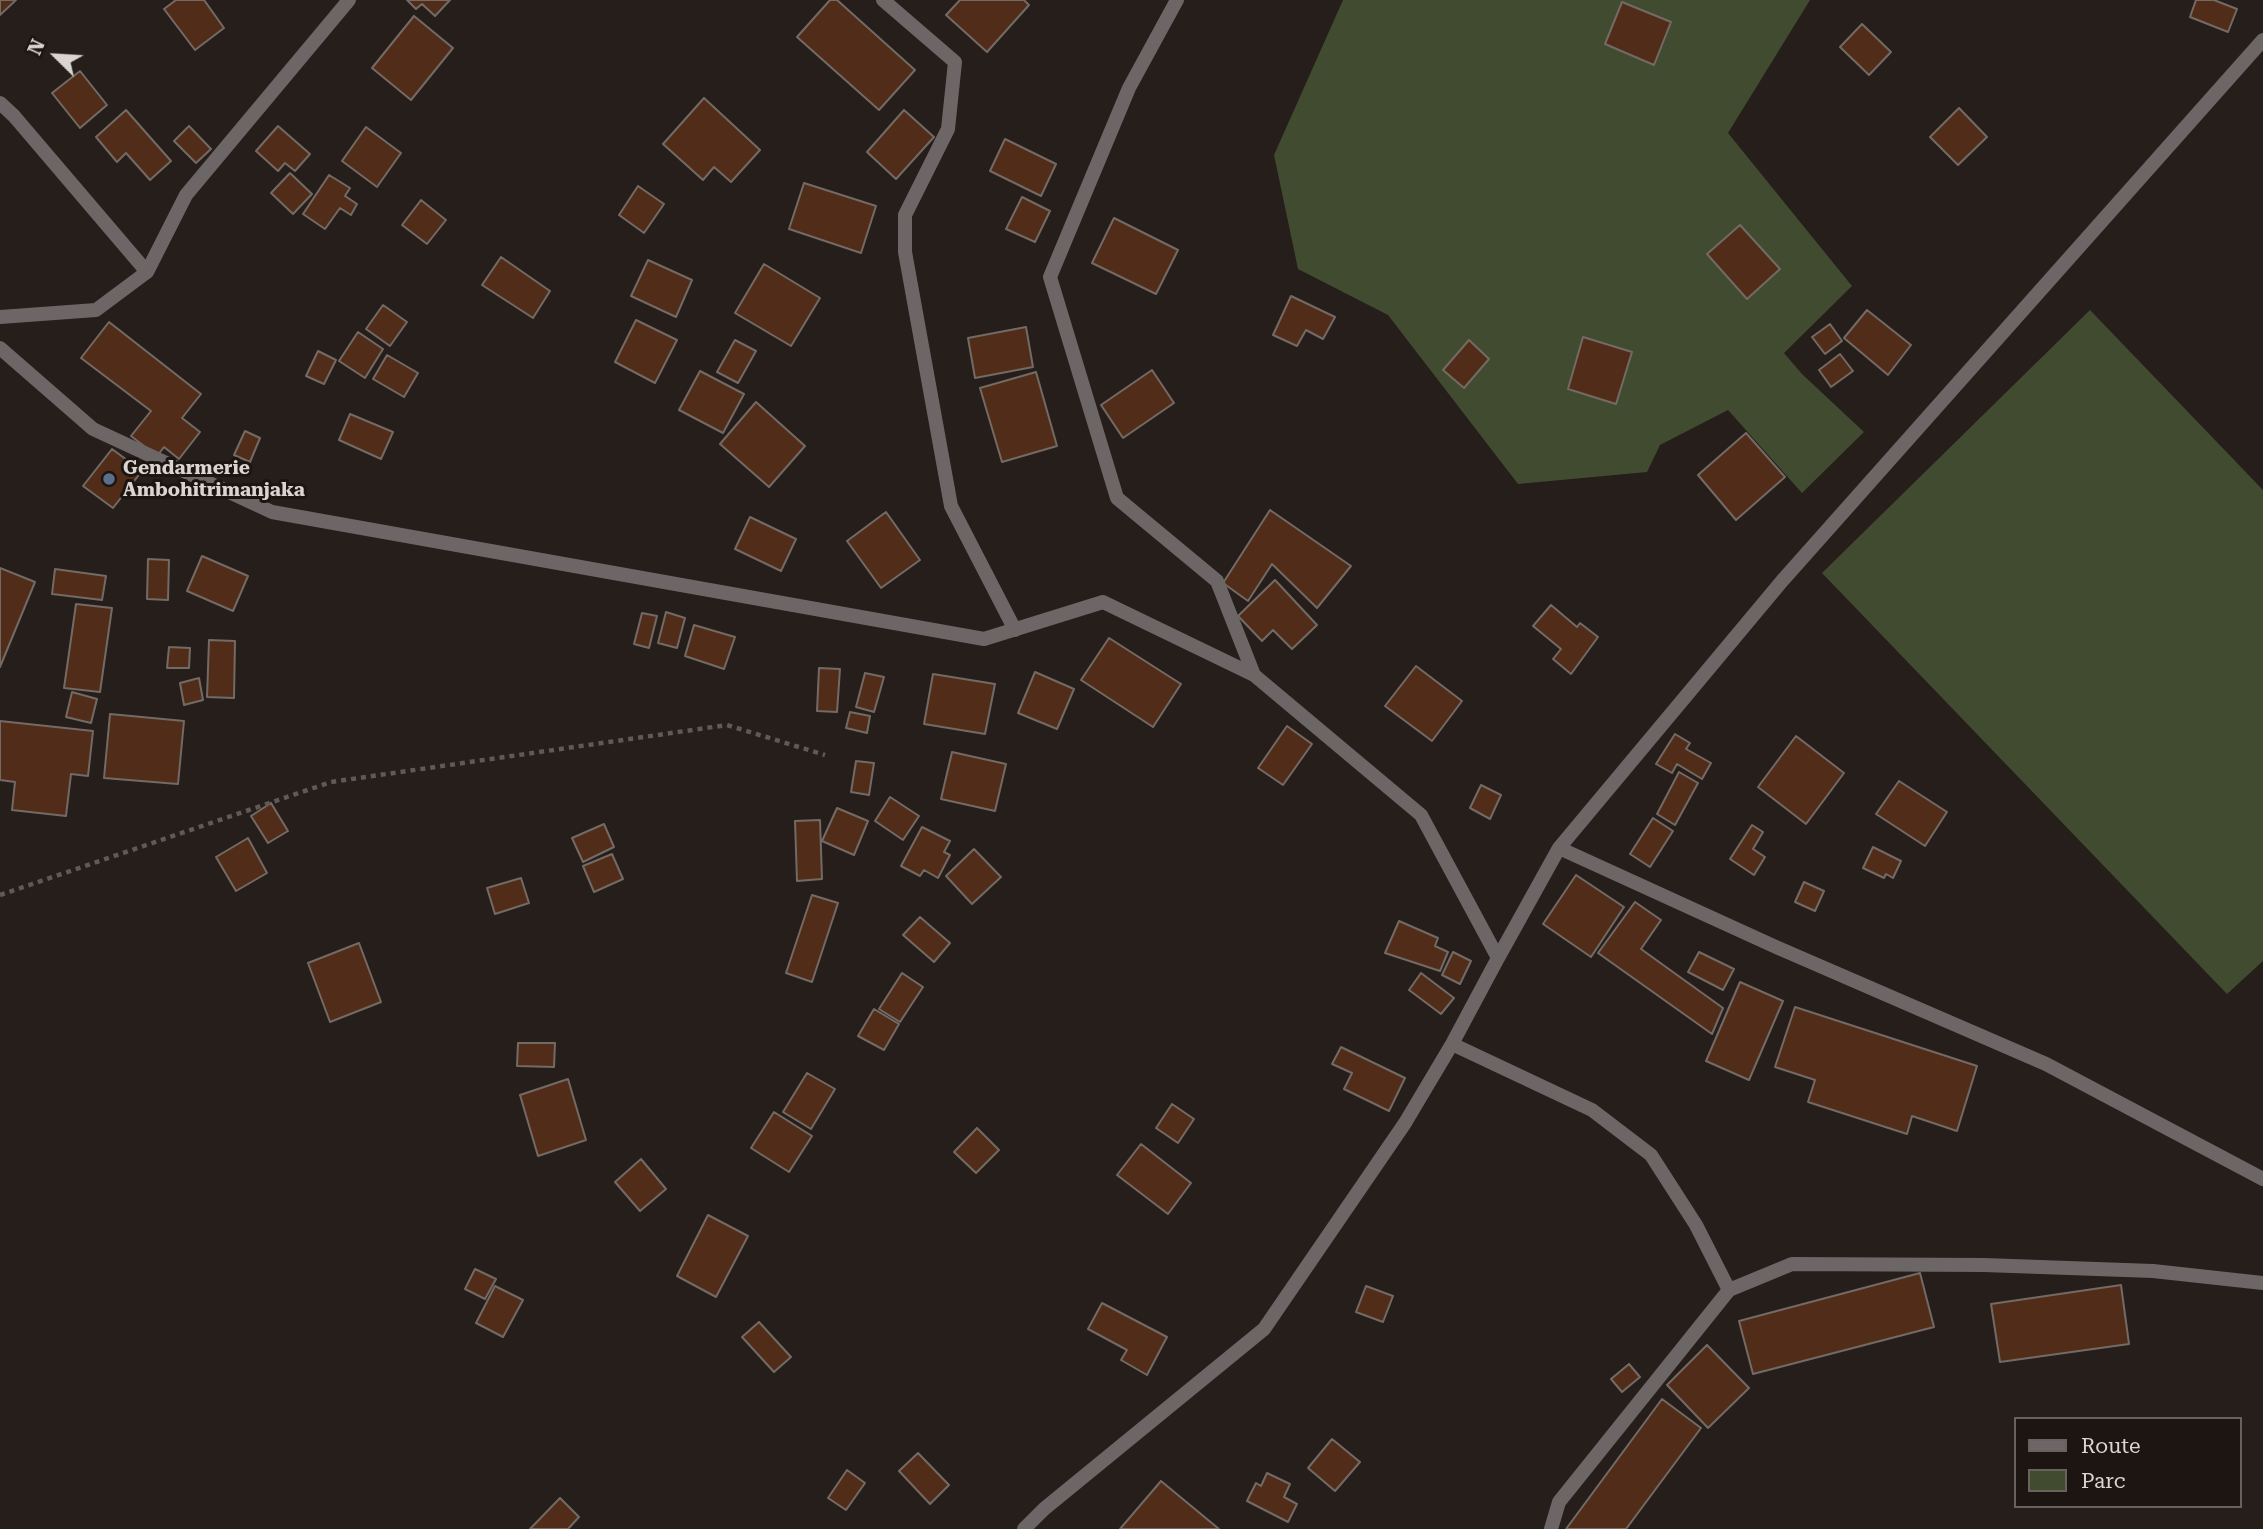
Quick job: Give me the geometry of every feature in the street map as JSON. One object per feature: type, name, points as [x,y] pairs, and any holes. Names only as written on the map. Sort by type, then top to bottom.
[{"type":"street","points":[[0,317],[96,310],[147,272],[186,195],[349,0]]},
{"type":"street","points":[[883,0],[955,62],[948,129],[905,215],[905,252],[951,506],[1015,630]]},
{"type":"street","points":[[1177,0],[1129,88],[1050,277],[1117,498],[1217,581],[1254,675]]},
{"type":"street","points":[[1024,1529],[1044,1509],[1264,1329],[1405,1123],[1452,1044],[1559,848],[1782,581],[2263,40]]},
{"type":"street","points":[[0,103],[147,272]]},
{"type":"street","points":[[0,348],[93,429],[272,512],[984,639],[1103,602],[1254,675],[1420,815],[1498,958]]},
{"type":"street","points":[[1559,848],[1776,947],[2046,1064],[2263,1179]]},
{"type":"street","points":[[1452,1044],[1592,1110],[1651,1155],[1696,1225],[1729,1290]]},
{"type":"street","points":[[1551,1529],[1559,1502],[1729,1290],[1792,1264],[1984,1265],[2153,1271],[2263,1283]]},
{"type":"path","points":[[0,895],[331,782],[727,725],[825,755]]},
{"type":"green space","points":[[1343,0],[1810,0],[1728,133],[1852,286],[1784,353],[1802,374],[1864,432],[1802,493],[1728,410],[1660,445],[1647,472],[1518,484],[1388,315],[1298,269],[1274,155]]},
{"type":"green space","points":[[2090,310],[2263,490],[2263,961],[2227,994],[1822,573]]},
{"type":"building","points":[[0,0],[16,0],[0,15]]},
{"type":"building","points":[[176,0],[204,0],[224,28],[195,50],[164,9]]},
{"type":"building","points":[[407,0],[450,0],[435,16],[422,4],[416,9]]},
{"type":"building","points":[[830,0],[837,0],[915,70],[879,110],[797,37]]},
{"type":"building","points":[[960,0],[1024,0],[1029,5],[987,52],[946,15]]},
{"type":"building","points":[[2196,0],[2214,0],[2237,9],[2228,32],[2190,17]]},
{"type":"building","points":[[1622,2],[1671,22],[1654,65],[1605,44]]},
{"type":"building","points":[[414,16],[453,48],[411,100],[372,68]]},
{"type":"building","points":[[1862,24],[1891,52],[1869,75],[1840,47]]},
{"type":"building","points":[[80,71],[107,105],[80,128],[52,93]]},
{"type":"building","points":[[704,98],[760,150],[731,182],[714,167],[703,180],[663,144]]},
{"type":"building","points":[[1959,108],[1987,137],[1958,165],[1930,137]]},
{"type":"building","points":[[126,110],[171,161],[150,180],[126,153],[117,162],[96,137]]},
{"type":"building","points":[[904,110],[934,137],[896,179],[867,152]]},
{"type":"building","points":[[189,126],[211,149],[196,163],[174,141]]},
{"type":"building","points":[[278,126],[310,154],[295,171],[285,163],[278,171],[256,151]]},
{"type":"building","points":[[366,127],[401,153],[377,187],[342,161]]},
{"type":"building","points":[[1005,139],[1056,164],[1041,196],[990,171]]},
{"type":"building","points":[[290,173],[312,194],[293,214],[271,193]]},
{"type":"building","points":[[329,175],[350,188],[345,196],[357,204],[351,215],[340,208],[325,229],[303,214]]},
{"type":"building","points":[[804,183],[876,206],[861,253],[789,229]]},
{"type":"building","points":[[638,186],[664,204],[644,233],[619,215]]},
{"type":"building","points":[[1022,197],[1050,211],[1035,242],[1006,229]]},
{"type":"building","points":[[421,200],[446,220],[427,244],[402,225]]},
{"type":"building","points":[[1114,218],[1178,250],[1156,294],[1092,263]]},
{"type":"building","points":[[1740,225],[1780,269],[1747,299],[1707,254]]},
{"type":"building","points":[[501,257],[550,291],[533,318],[482,285]]},
{"type":"building","points":[[648,260],[692,280],[676,317],[631,296]]},
{"type":"building","points":[[764,264],[820,298],[791,346],[735,313]]},
{"type":"building","points":[[1291,296],[1335,317],[1323,339],[1306,330],[1297,346],[1273,335]]},
{"type":"building","points":[[383,305],[407,322],[390,346],[366,329]]},
{"type":"building","points":[[1867,310],[1911,345],[1888,375],[1844,338]]},
{"type":"building","points":[[636,320],[677,340],[655,383],[615,362]]},
{"type":"building","points":[[109,322],[201,394],[182,418],[200,432],[179,459],[164,447],[157,456],[131,436],[151,411],[81,358]]},
{"type":"building","points":[[1830,324],[1842,341],[1825,354],[1812,337]]},
{"type":"building","points":[[1026,327],[1033,367],[975,378],[968,338]]},
{"type":"building","points":[[358,332],[383,349],[365,378],[339,361]]},
{"type":"building","points":[[1583,337],[1632,352],[1616,404],[1568,389]]},
{"type":"building","points":[[735,340],[756,351],[738,383],[717,372]]},
{"type":"building","points":[[1469,340],[1489,359],[1464,388],[1443,370]]},
{"type":"building","points":[[318,351],[336,360],[324,384],[306,376]]},
{"type":"building","points":[[1840,354],[1853,371],[1831,387],[1819,370]]},
{"type":"building","points":[[387,355],[418,373],[404,397],[373,379]]},
{"type":"building","points":[[1152,370],[1174,403],[1123,438],[1101,405]]},
{"type":"building","points":[[700,371],[744,394],[723,433],[679,410]]},
{"type":"building","points":[[1036,372],[1057,446],[1002,462],[980,388]]},
{"type":"building","points":[[756,402],[805,446],[769,487],[720,444]]},
{"type":"building","points":[[350,414],[393,432],[381,459],[339,440]]},
{"type":"building","points":[[245,431],[260,438],[250,462],[234,455]]},
{"type":"building","points":[[1746,433],[1785,477],[1736,520],[1698,475]]},
{"type":"building","points":[[112,449],[142,471],[113,508],[83,486]]},
{"type":"building","points":[[1270,510],[1351,566],[1317,608],[1272,564],[1248,601],[1223,583]]},
{"type":"building","points":[[886,512],[920,560],[881,588],[847,541]]},
{"type":"building","points":[[750,517],[796,539],[781,571],[735,549]]},
{"type":"building","points":[[202,556],[248,576],[233,611],[187,591]]},
{"type":"building","points":[[148,559],[169,560],[168,600],[147,599]]},
{"type":"building","points":[[0,568],[35,582],[0,667]]},
{"type":"building","points":[[55,569],[106,576],[102,600],[52,594]]},
{"type":"building","points":[[1275,580],[1317,625],[1292,649],[1273,630],[1262,641],[1238,616]]},
{"type":"building","points":[[76,604],[112,608],[100,692],[64,688]]},
{"type":"building","points":[[1551,605],[1577,627],[1580,623],[1598,637],[1571,674],[1553,659],[1561,649],[1533,626]]},
{"type":"building","points":[[666,612],[685,618],[677,648],[658,643]]},
{"type":"building","points":[[642,613],[657,616],[649,648],[634,644]]},
{"type":"building","points":[[694,625],[735,637],[724,669],[685,656]]},
{"type":"building","points":[[1109,638],[1181,684],[1153,727],[1081,680]]},
{"type":"building","points":[[209,640],[235,641],[234,698],[207,697]]},
{"type":"building","points":[[169,647],[190,648],[189,668],[167,668]]},
{"type":"building","points":[[1416,666],[1462,701],[1432,741],[1385,706]]},
{"type":"building","points":[[819,668],[840,669],[837,712],[817,711]]},
{"type":"building","points":[[1035,672],[1074,689],[1057,729],[1018,713]]},
{"type":"building","points":[[865,673],[884,677],[874,712],[856,707]]},
{"type":"building","points":[[933,674],[995,684],[985,734],[924,724]]},
{"type":"building","points":[[199,678],[203,700],[184,705],[180,683]]},
{"type":"building","points":[[72,692],[97,699],[91,723],[66,717]]},
{"type":"building","points":[[850,712],[870,716],[867,733],[846,728]]},
{"type":"building","points":[[110,714],[184,721],[178,784],[104,778]]},
{"type":"building","points":[[0,721],[93,731],[88,776],[71,774],[66,816],[12,810],[15,782],[0,780]]},
{"type":"building","points":[[1287,726],[1312,744],[1283,785],[1258,768]]},
{"type":"building","points":[[1675,734],[1690,743],[1686,749],[1711,763],[1702,779],[1677,764],[1672,773],[1656,764]]},
{"type":"building","points":[[1796,736],[1844,773],[1806,824],[1758,787]]},
{"type":"building","points":[[952,752],[1006,764],[995,811],[941,799]]},
{"type":"building","points":[[856,761],[874,763],[869,795],[851,792]]},
{"type":"building","points":[[1679,772],[1698,783],[1675,825],[1657,814]]},
{"type":"building","points":[[1899,781],[1947,812],[1925,846],[1876,814]]},
{"type":"building","points":[[1481,785],[1501,795],[1490,819],[1470,808]]},
{"type":"building","points":[[890,797],[919,816],[903,840],[875,821]]},
{"type":"building","points":[[271,803],[288,831],[268,843],[251,816]]},
{"type":"building","points":[[837,808],[868,821],[854,855],[822,841]]},
{"type":"building","points":[[1653,818],[1673,831],[1650,867],[1630,854]]},
{"type":"building","points":[[820,820],[822,879],[797,881],[795,821]]},
{"type":"building","points":[[604,824],[614,847],[583,862],[572,838]]},
{"type":"building","points":[[1752,825],[1763,832],[1753,849],[1765,857],[1754,875],[1730,859]]},
{"type":"building","points":[[922,827],[950,841],[944,852],[950,855],[938,878],[924,870],[920,876],[901,866]]},
{"type":"building","points":[[248,838],[267,873],[236,891],[216,857]]},
{"type":"building","points":[[1873,847],[1901,861],[1893,878],[1886,874],[1884,878],[1863,868]]},
{"type":"building","points":[[974,849],[1001,877],[972,904],[946,876]]},
{"type":"building","points":[[612,854],[623,879],[594,892],[583,866]]},
{"type":"building","points":[[1576,875],[1624,907],[1591,957],[1543,924]]},
{"type":"building","points":[[521,878],[529,903],[495,914],[487,888]]},
{"type":"building","points":[[1804,882],[1824,891],[1815,911],[1795,902]]},
{"type":"building","points":[[812,895],[838,903],[812,982],[786,973]]},
{"type":"building","points":[[1635,902],[1661,920],[1641,949],[1723,1008],[1712,1034],[1598,953]]},
{"type":"building","points":[[920,917],[950,943],[934,962],[903,935]]},
{"type":"building","points":[[1399,921],[1438,938],[1435,946],[1448,952],[1440,971],[1385,953]]},
{"type":"building","points":[[359,943],[381,1002],[330,1022],[308,963]]},
{"type":"building","points":[[1453,952],[1471,961],[1460,984],[1442,975]]},
{"type":"building","points":[[1699,952],[1734,969],[1723,990],[1688,972]]},
{"type":"building","points":[[902,973],[923,987],[900,1022],[879,1009]]},
{"type":"building","points":[[1421,973],[1454,998],[1441,1014],[1409,990]]},
{"type":"building","points":[[1740,982],[1783,1001],[1749,1080],[1706,1061]]},
{"type":"building","points":[[1795,1007],[1977,1066],[1957,1131],[1912,1116],[1907,1134],[1808,1102],[1815,1080],[1775,1067]]},
{"type":"building","points":[[874,1009],[899,1024],[884,1050],[858,1036]]},
{"type":"building","points":[[518,1043],[555,1043],[554,1067],[517,1066]]},
{"type":"building","points":[[1341,1047],[1405,1078],[1389,1111],[1344,1089],[1352,1073],[1332,1064]]},
{"type":"building","points":[[807,1073],[835,1089],[811,1129],[783,1112]]},
{"type":"building","points":[[568,1079],[586,1140],[538,1156],[520,1095]]},
{"type":"building","points":[[1172,1104],[1194,1119],[1178,1143],[1156,1128]]},
{"type":"building","points":[[774,1112],[812,1136],[789,1172],[751,1148]]},
{"type":"building","points":[[977,1128],[999,1150],[976,1173],[954,1152]]},
{"type":"building","points":[[1141,1144],[1191,1183],[1168,1214],[1117,1175]]},
{"type":"building","points":[[641,1159],[666,1189],[640,1211],[615,1182]]},
{"type":"building","points":[[708,1215],[748,1236],[716,1297],[677,1276]]},
{"type":"building","points":[[475,1269],[496,1279],[485,1299],[465,1289]]},
{"type":"building","points":[[1920,1273],[1934,1327],[1753,1374],[1739,1321]]},
{"type":"building","points":[[2121,1285],[2129,1344],[2000,1362],[1991,1304]]},
{"type":"building","points":[[495,1286],[523,1300],[503,1337],[476,1323]]},
{"type":"building","points":[[1366,1286],[1393,1296],[1383,1322],[1356,1312]]},
{"type":"building","points":[[1102,1303],[1167,1337],[1147,1375],[1121,1360],[1127,1350],[1088,1329]]},
{"type":"building","points":[[759,1322],[791,1357],[774,1372],[742,1337]]},
{"type":"building","points":[[1707,1345],[1749,1388],[1708,1428],[1667,1385]]},
{"type":"building","points":[[1629,1364],[1640,1377],[1622,1392],[1611,1379]]},
{"type":"building","points":[[1662,1399],[1701,1428],[1626,1529],[1566,1529]]},
{"type":"building","points":[[1332,1439],[1360,1462],[1335,1491],[1308,1468]]},
{"type":"building","points":[[918,1453],[949,1485],[930,1504],[899,1471]]},
{"type":"building","points":[[847,1470],[865,1483],[846,1510],[828,1498]]},
{"type":"building","points":[[1267,1473],[1290,1484],[1284,1497],[1297,1504],[1288,1522],[1247,1501],[1256,1483],[1261,1486]]},
{"type":"building","points":[[1161,1481],[1219,1529],[1120,1529]]},
{"type":"building","points":[[560,1498],[579,1517],[568,1529],[530,1529]]},
{"type":"place","name":"Gendarmerie Ambohitrimanjaka","points":[[109,479]]}]
